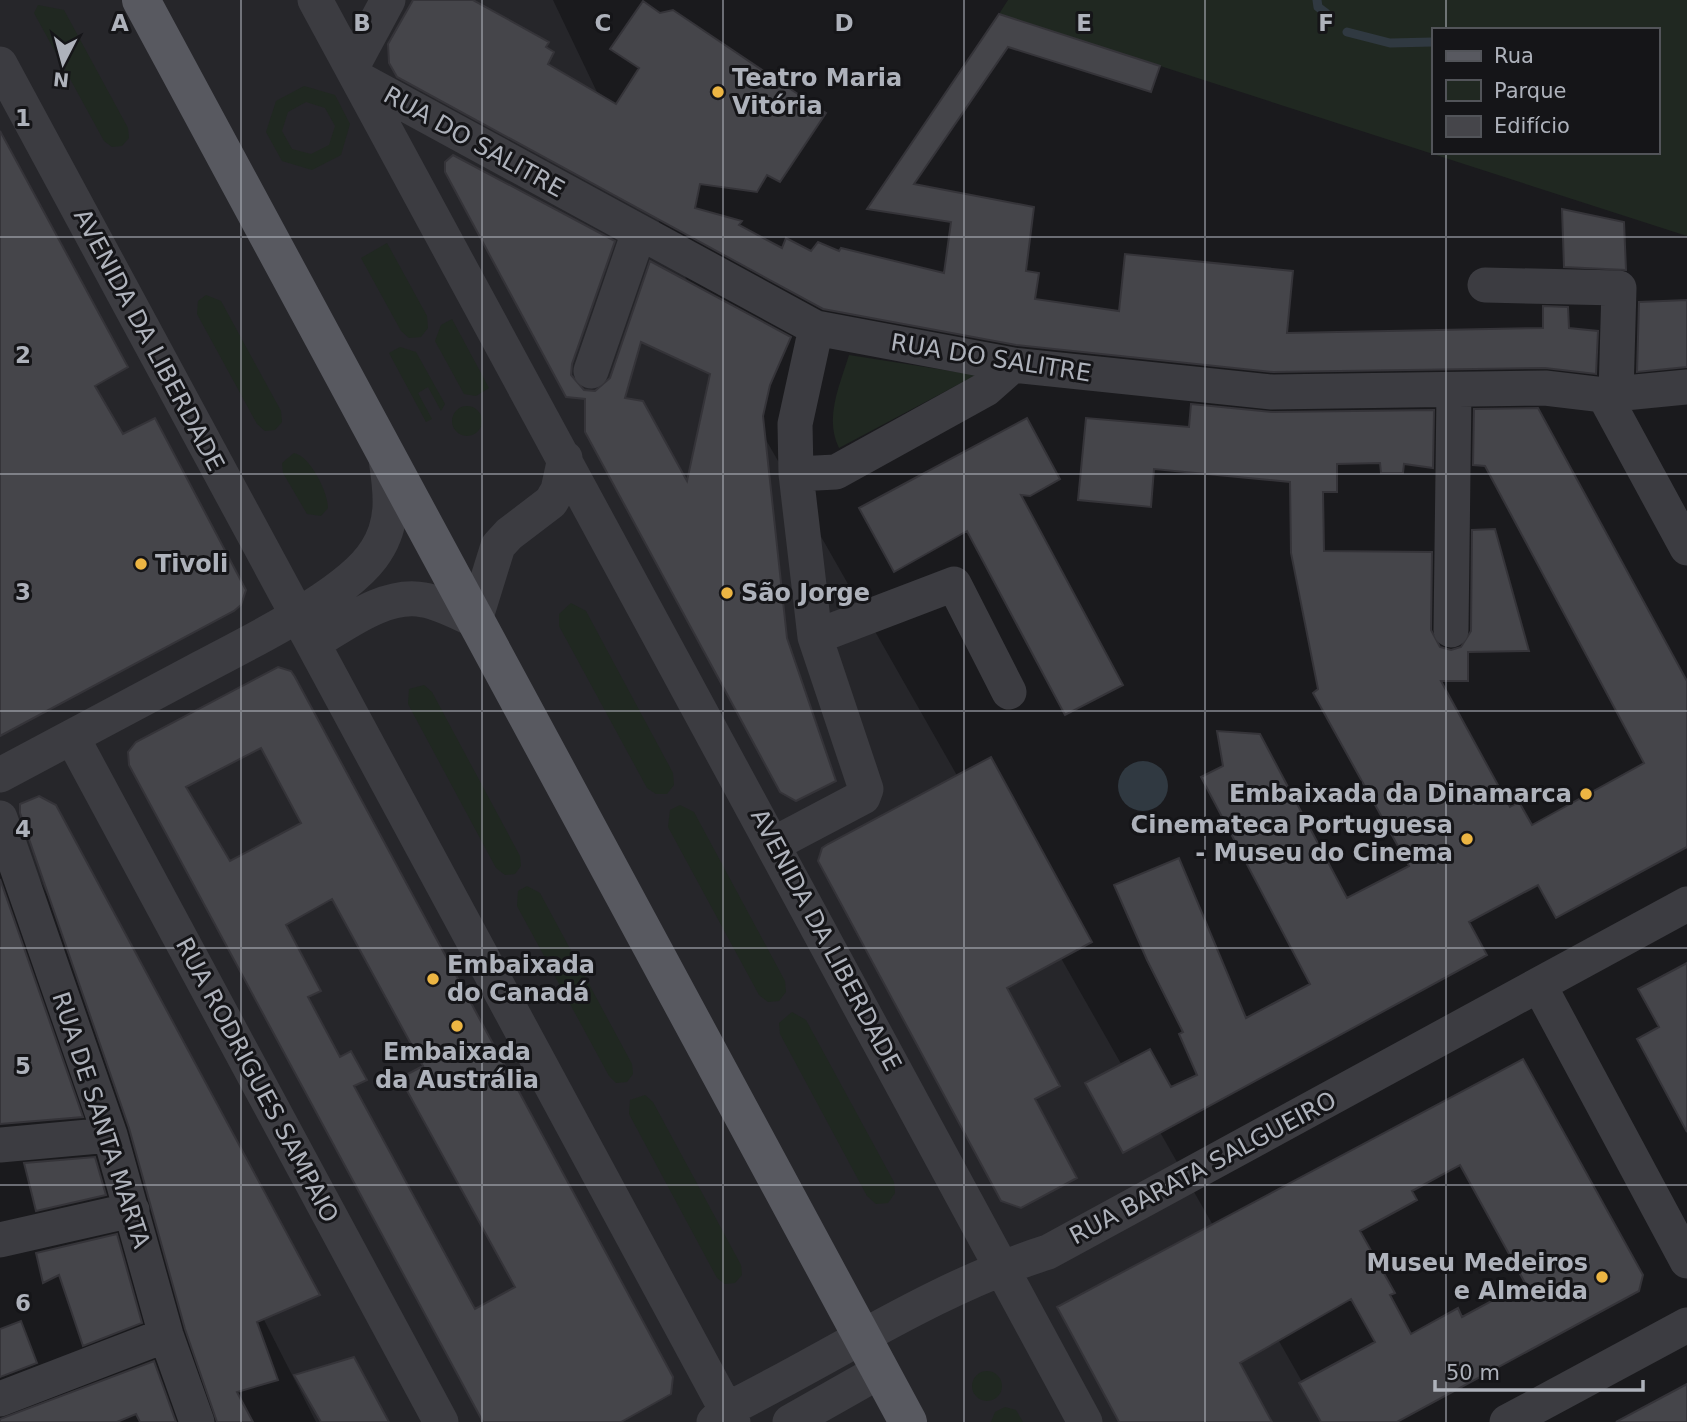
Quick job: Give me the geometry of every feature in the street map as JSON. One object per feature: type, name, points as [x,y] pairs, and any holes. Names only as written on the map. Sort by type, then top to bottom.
[{"type":"main road","points":[[141,0],[908,1422]]},
{"type":"street","name":"AVENIDA DA LIBERDADE","points":[[315,0],[1085,1422]]},
{"type":"street","points":[[356,73],[388,0]]},
{"type":"street","name":"AVENIDA DA LIBERDADE","points":[[0,64],[724,1418]]},
{"type":"street","name":"RUA DO SALITRE","points":[[356,73],[639,232],[817,328],[1013,365],[1272,392],[1545,388],[1610,394],[1687,387]]},
{"type":"street","points":[[591,371],[639,232]]},
{"type":"street","points":[[1485,285],[1619,288],[1610,394],[1687,548]]},
{"type":"street","points":[[774,844],[863,797],[866,789],[815,637],[796,474],[795,424],[817,328]]},
{"type":"street","points":[[796,474],[836,472],[986,389],[1013,365]]},
{"type":"street","points":[[1451,630],[1454,391]]},
{"type":"street","points":[[305,630],[376,553],[387,530],[392,501],[386,453]]},
{"type":"street","points":[[0,775],[72,737],[305,630],[381,604],[423,599],[475,620],[498,546],[509,534],[551,502],[558,490],[565,458]]},
{"type":"street","points":[[815,637],[954,584],[1009,692]]},
{"type":"street","name":"RUA RODRIGUES SAMPAIO","points":[[72,737],[441,1422]]},
{"type":"street","name":"RUA DE SANTA MARTA","points":[[0,818],[110,1135],[166,1335],[197,1422]]},
{"type":"street","name":"RUA BARATA SALGUEIRO","points":[[724,1418],[862,1338],[1001,1267],[1048,1251],[1687,904]]},
{"type":"street","points":[[1539,985],[1687,1261]]},
{"type":"street","points":[[0,1145],[110,1135]]},
{"type":"street","points":[[0,1240],[132,1210]]},
{"type":"street","points":[[1507,1422],[1687,1325]]},
{"type":"street","points":[[0,1399],[166,1335]]},
{"type":"street","points":[[790,1422],[880,1371]]},
{"type":"shaded area","points":[[0,0],[553,0],[749,410],[1325,1422],[316,1422],[0,802]]},
{"type":"shaded area","points":[[1143,761],[1161,768],[1168,786],[1161,804],[1143,811],[1125,804],[1118,786],[1125,768]]},
{"type":"green space","points":[[1008,0],[1687,0],[1687,236],[1433,154],[1659,154],[1659,28],[1432,28],[1432,154],[999,14]]},
{"type":"green space","points":[[38,5],[64,10],[128,128],[129,138],[122,146],[112,147],[104,141],[34,13]]},
{"type":"green space","points":[[304,86],[335,95],[350,124],[341,155],[312,170],[282,161],[266,132],[276,101]],"holes":[[[306,102],[325,108],[335,126],[329,145],[311,154],[292,149],[282,131],[288,112]]]},
{"type":"green space","points":[[387,243],[427,316],[428,328],[421,337],[409,338],[401,331],[361,258]]},
{"type":"green space","points":[[206,295],[221,301],[281,411],[282,422],[275,430],[265,431],[257,424],[197,314],[198,301]]},
{"type":"green space","points":[[452,319],[489,388],[476,396],[464,394],[435,341],[441,325]]},
{"type":"green space","points":[[400,347],[416,352],[445,404],[441,411],[428,387],[418,393],[432,419],[426,422],[389,353]]},
{"type":"green space","points":[[849,355],[976,375],[839,448],[833,413]]},
{"type":"green space","points":[[467,406],[478,410],[482,421],[478,432],[467,436],[456,432],[452,421],[456,410]]},
{"type":"green space","points":[[294,453],[306,461],[321,484],[328,508],[321,516],[307,514],[283,473],[282,463]]},
{"type":"green space","points":[[571,603],[586,611],[673,773],[674,785],[667,794],[656,794],[647,788],[559,626],[559,614]]},
{"type":"green space","points":[[424,685],[432,692],[520,856],[521,866],[515,874],[505,875],[496,868],[408,704],[409,689]]},
{"type":"green space","points":[[680,805],[694,812],[785,981],[786,992],[779,1001],[768,1002],[759,995],[668,827],[670,810]]},
{"type":"green space","points":[[527,886],[540,893],[632,1064],[633,1074],[627,1082],[616,1083],[609,1076],[517,906],[518,891]]},
{"type":"green space","points":[[792,1012],[806,1020],[894,1182],[895,1193],[888,1203],[876,1204],[867,1196],[780,1034],[779,1023]]},
{"type":"green space","points":[[645,1095],[653,1102],[741,1265],[742,1275],[735,1283],[725,1284],[717,1278],[629,1114],[630,1100]]},
{"type":"green space","points":[[987,1371],[993,1372],[1001,1380],[1001,1392],[993,1400],[987,1401],[981,1400],[973,1392],[972,1386],[973,1380],[981,1372]]},
{"type":"green space","points":[[1005,1407],[1016,1410],[1023,1422],[991,1422],[995,1412]]},
{"type":"building","points":[[413,0],[473,0],[549,42],[546,47],[554,52],[548,64],[616,104],[639,68],[610,49],[643,1],[660,13],[673,10],[826,113],[780,182],[767,175],[757,192],[700,184],[695,208],[742,221],[739,225],[782,248],[786,238],[811,251],[818,242],[839,251],[841,248],[944,273],[951,222],[867,209],[999,14],[1160,66],[1151,92],[1008,47],[914,184],[1034,207],[1026,271],[1039,273],[1035,299],[1119,311],[1125,254],[1293,271],[1287,333],[1543,328],[1543,306],[1568,307],[1569,328],[1598,331],[1596,374],[1545,368],[1273,372],[1016,345],[823,309],[397,77],[389,63],[388,44]]},
{"type":"building","points":[[0,131],[128,367],[95,386],[123,434],[155,418],[246,590],[241,605],[234,611],[0,736]]},
{"type":"building","points":[[453,155],[615,241],[572,364],[571,375],[584,390],[595,391],[610,378],[650,261],[791,337],[770,385],[763,416],[787,638],[836,781],[796,801],[780,792],[585,432],[585,399],[566,397],[445,172],[445,162]],"holes":[[[641,342],[710,374],[687,481],[643,401],[625,398]]]},
{"type":"building","points":[[1562,209],[1624,222],[1626,270],[1564,267]]},
{"type":"building","points":[[1687,300],[1687,367],[1637,372],[1639,302]]},
{"type":"building","points":[[1191,404],[1272,412],[1434,410],[1433,468],[1404,464],[1403,473],[1381,473],[1380,463],[1337,464],[1337,492],[1323,492],[1324,551],[1432,552],[1431,630],[1440,647],[1451,650],[1461,647],[1471,631],[1472,530],[1495,529],[1529,651],[1468,652],[1468,681],[1441,681],[1510,807],[1519,802],[1532,825],[1644,763],[1485,466],[1473,465],[1474,409],[1538,408],[1687,681],[1687,847],[1556,918],[1538,885],[1469,922],[1487,955],[1123,1153],[1085,1083],[1150,1049],[1171,1087],[1197,1075],[1179,1034],[1183,1032],[1114,885],[1179,858],[1246,1018],[1310,984],[1201,777],[1223,766],[1217,731],[1260,734],[1347,898],[1409,866],[1313,693],[1318,689],[1291,553],[1290,482],[1154,469],[1151,507],[1078,500],[1086,418],[1189,427]]},
{"type":"building","points":[[1027,418],[1060,479],[1030,496],[1021,495],[1123,685],[1065,715],[967,531],[894,572],[859,508]]},
{"type":"building","points":[[278,667],[291,671],[673,1377],[671,1394],[621,1422],[483,1422],[129,765],[128,752],[136,742]],"holes":[[[261,748],[301,823],[230,861],[186,787]],[[332,899],[423,1066],[400,1078],[515,1287],[475,1309],[354,1086],[367,1080],[351,1051],[340,1057],[308,997],[321,991],[286,925]]]},
{"type":"building","points":[[991,757],[1092,942],[1007,988],[1060,1086],[1035,1099],[1077,1178],[1021,1208],[1001,1201],[818,861],[822,848],[828,844]]},
{"type":"building","points":[[39,796],[56,805],[320,1295],[257,1322],[278,1380],[237,1392],[253,1422],[217,1422],[185,1329],[129,1128],[20,813],[20,804]]},
{"type":"building","points":[[0,879],[83,1117],[0,1124]]},
{"type":"building","points":[[1687,963],[1687,1132],[1637,1039],[1659,1027],[1638,989]]},
{"type":"building","points":[[1523,1059],[1643,1275],[1639,1291],[1397,1422],[1321,1422],[1299,1383],[1375,1342],[1351,1299],[1240,1363],[1272,1422],[1119,1422],[1057,1307]],"holes":[[[1460,1165],[1525,1283],[1462,1317],[1458,1308],[1411,1334],[1390,1295],[1395,1293],[1360,1231],[1417,1200],[1412,1191]]]},
{"type":"building","points":[[95,1157],[106,1195],[36,1211],[24,1163]]},
{"type":"building","points":[[117,1234],[142,1323],[83,1346],[59,1275],[43,1283],[36,1253]]},
{"type":"building","points":[[21,1321],[37,1363],[0,1377],[0,1329]]},
{"type":"building","points":[[354,1357],[389,1422],[321,1422],[294,1375]]},
{"type":"building","points":[[154,1361],[176,1422],[140,1422],[136,1414],[117,1422],[0,1422],[0,1419]]},
{"type":"building","points":[[1687,1384],[1687,1422],[1616,1422]]},
{"type":"waterway","points":[[1317,0],[1318,7],[1326,13]]},
{"type":"waterway","points":[[1347,32],[1390,43],[1432,42]]},
{"type":"place","name":"Teatro Maria Vitória","points":[[718,92]]},
{"type":"place","name":"Tivoli","points":[[141,564]]},
{"type":"place","name":"São Jorge","points":[[727,593]]},
{"type":"place","name":"Embaixada da Dinamarca","points":[[1586,794]]},
{"type":"place","name":"Cinemateca Portuguesa - Museu do Cinema","points":[[1467,839]]},
{"type":"place","name":"Embaixada do Canadá","points":[[433,979]]},
{"type":"place","name":"Embaixada da Austrália","points":[[457,1026]]},
{"type":"place","name":"Museu Medeiros e Almeida","points":[[1602,1277]]}]
